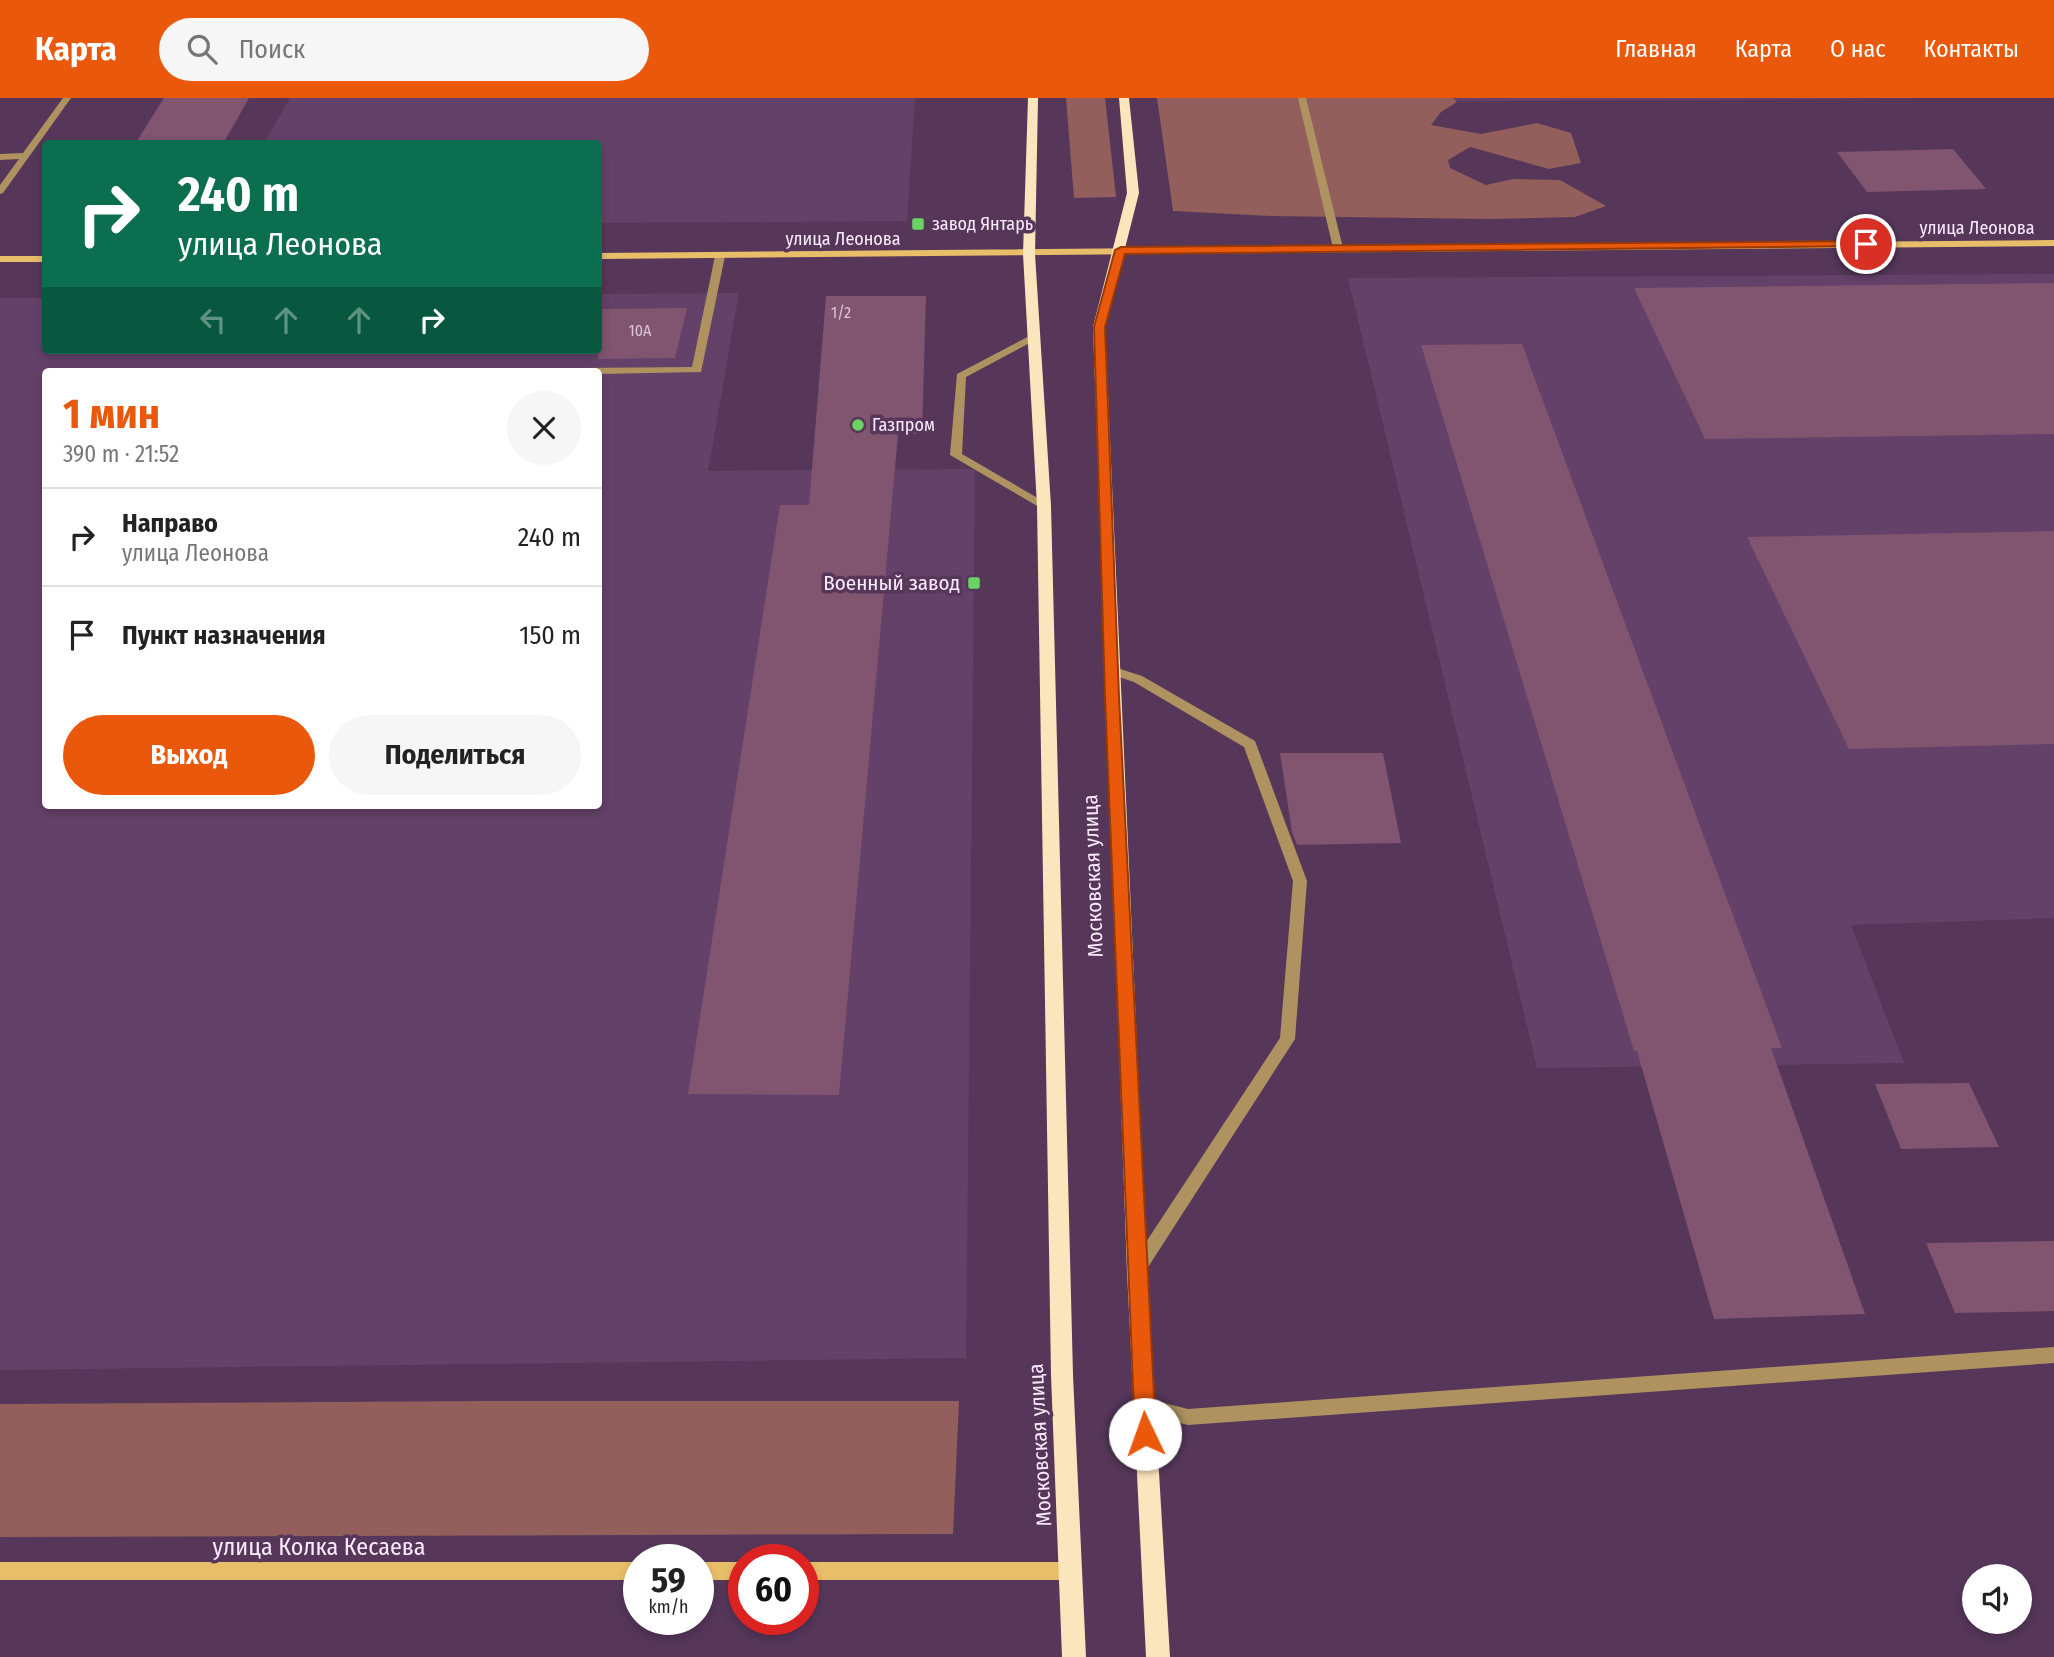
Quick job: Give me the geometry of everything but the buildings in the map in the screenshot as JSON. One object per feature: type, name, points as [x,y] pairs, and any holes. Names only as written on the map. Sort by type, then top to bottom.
[{"type":"main road","name":"Московская улица","points":[[1033,98],[1029,254],[1044,506],[1062,1375],[1074,1657]]},
{"type":"main road","name":"Московская улица","points":[[1124,98],[1133,193],[1121,250],[1099,327],[1137,1271],[1158,1657]]},
{"type":"street","name":"улица Леонова","points":[[602,256],[2054,243]]},
{"type":"street","points":[[0,259],[42,259]]},
{"type":"street","name":"улица Колка Кесаева","points":[[0,1571],[623,1571]]},
{"type":"street","points":[[819,1571],[1072,1571]]},
{"type":"lane","points":[[0,191],[67,98]]},
{"type":"lane","points":[[1302,98],[1338,248]]},
{"type":"lane","points":[[0,157],[24,156]]},
{"type":"lane","points":[[602,371],[697,370],[720,256]]},
{"type":"lane","points":[[1035,335],[961,376],[956,455],[1044,506]]},
{"type":"lane","points":[[1111,670],[1138,679],[1250,744],[1300,881],[1287,1039],[1137,1271]]},
{"type":"lane","points":[[1144,1406],[1188,1417],[2054,1355]]},
{"type":"shaded area","points":[[290,98],[915,98],[907,221],[602,223],[602,140],[266,140]]},
{"type":"shaded area","points":[[1066,98],[1105,98],[1116,197],[1074,198]]},
{"type":"shaded area","points":[[1157,98],[1453,98],[1457,102],[1441,112],[1431,125],[1481,134],[1537,123],[1571,133],[1581,163],[1549,169],[1470,147],[1448,160],[1450,168],[1486,185],[1513,179],[1560,180],[1606,206],[1575,217],[1490,219],[1270,216],[1173,211]]},
{"type":"shaded area","points":[[1375,98],[1946,98],[1376,102]]},
{"type":"shaded area","points":[[2054,274],[2054,918],[1851,925],[1904,1063],[1537,1068],[1348,278]]},
{"type":"shaded area","points":[[739,293],[708,471],[975,469],[966,1358],[0,1370],[0,298],[42,298],[42,354],[602,354],[602,294]]},
{"type":"shaded area","points":[[959,1401],[953,1534],[0,1537],[0,1404]]},
{"type":"place","name":"завод Янтарь","points":[[918,224]]},
{"type":"place","name":"Газпром","points":[[858,425]]},
{"type":"place","name":"Военный завод","points":[[974,583]]},
{"type":"route","points":[[1145,1434],[1112,697],[1099,327],[1121,250],[1866,244]]}]
